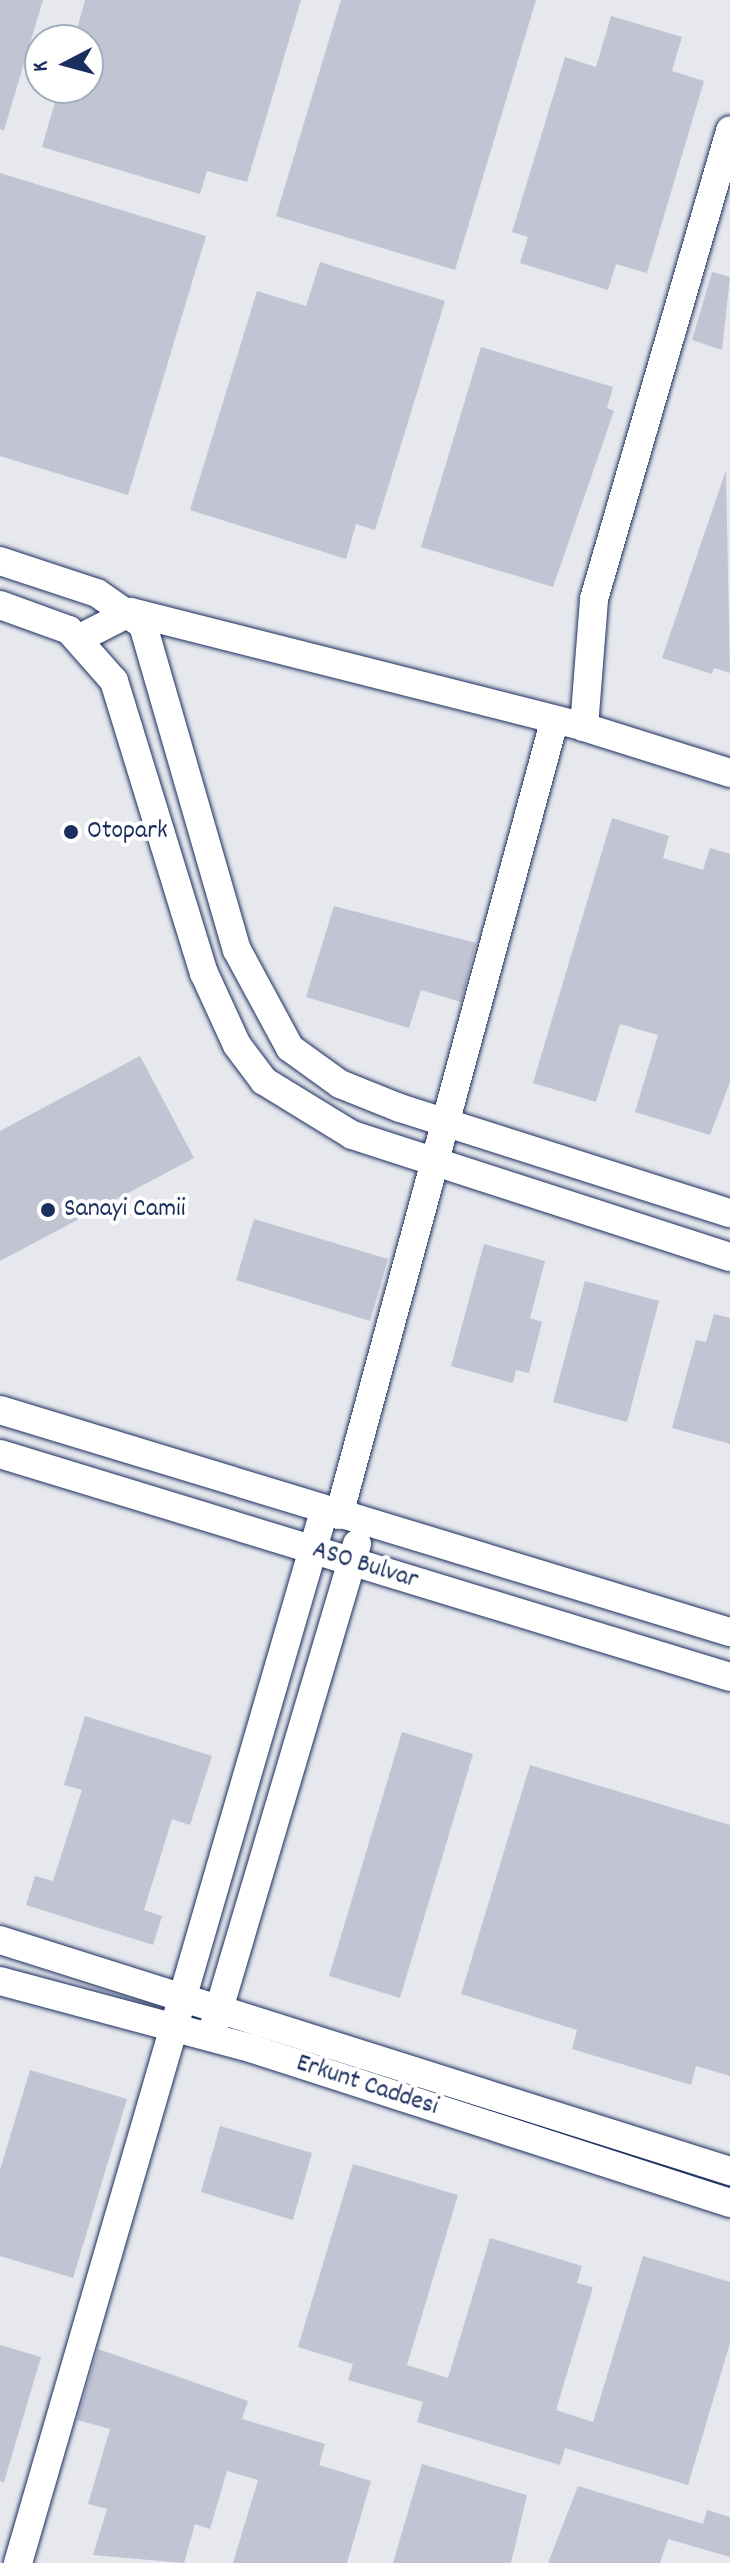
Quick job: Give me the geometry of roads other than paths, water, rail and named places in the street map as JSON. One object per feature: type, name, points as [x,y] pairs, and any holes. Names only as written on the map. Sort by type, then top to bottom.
[{"type":"street","points":[[584,727],[594,599],[730,130]]},
{"type":"street","points":[[0,561],[64,579],[131,612],[554,722],[584,727],[730,773]]},
{"type":"street","points":[[0,605],[80,638],[98,653],[131,716],[204,973],[248,1062],[324,1122],[437,1163],[730,1257]]},
{"type":"street","points":[[80,638],[131,612]]},
{"type":"street","points":[[131,612],[163,680],[237,950],[276,1030],[340,1084],[449,1126],[730,1213]]},
{"type":"street","points":[[18,2563],[185,2001],[312,1550],[342,1516],[449,1126],[554,722]]},
{"type":"street","name":"ASO Bulvar","points":[[0,1410],[730,1632]]},
{"type":"street","name":"ASO Bulvar","points":[[0,1454],[730,1677]]},
{"type":"street","points":[[210,2038],[351,1561],[342,1516]]},
{"type":"street","points":[[0,1940],[730,2171]]},
{"type":"street","name":"Erkunt Caddesi","points":[[0,1981],[210,2038],[730,2203]]},
{"type":"place","name":"Otopark","points":[[71,832]]},
{"type":"place","name":"Sanayi Camii","points":[[48,1210]]}]
